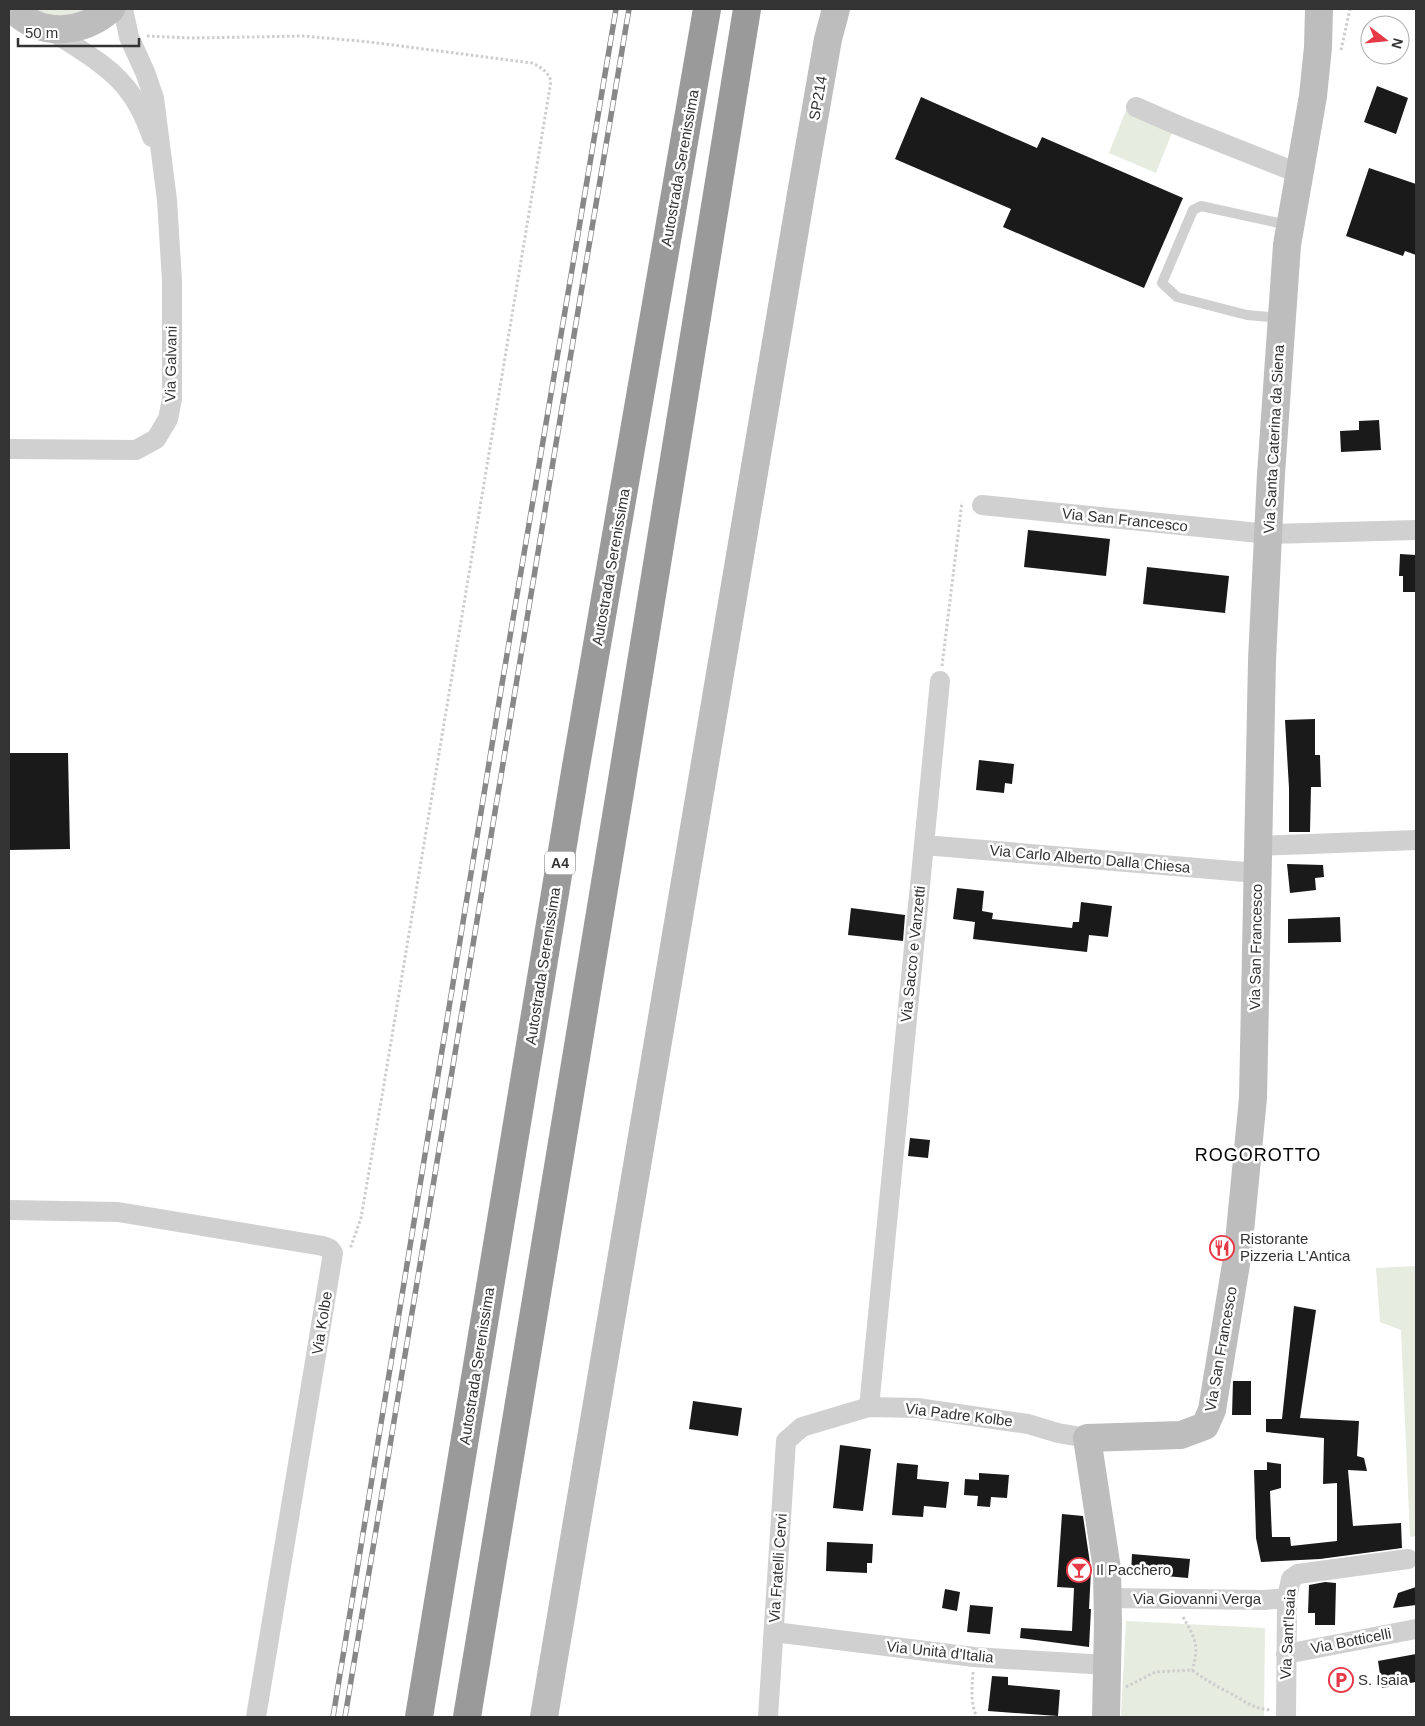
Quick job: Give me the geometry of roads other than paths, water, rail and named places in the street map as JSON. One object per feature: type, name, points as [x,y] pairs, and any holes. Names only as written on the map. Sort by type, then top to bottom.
[{"type":"highway","name":"Autostrada Serenissima","points":[[419,1717],[577,763],[707,9]]},
{"type":"highway","points":[[467,1717],[623,776],[747,9]]},
{"type":"street","points":[[13,9],[20,16],[44,27]]},
{"type":"street","points":[[9,30],[44,27],[70,29],[92,23],[111,9]]},
{"type":"street","name":"Via Galvani","points":[[9,449],[136,450],[156,439],[168,420],[172,400],[172,281],[167,200],[154,98],[145,72],[129,37],[123,9]]},
{"type":"street","name":"SP214","points":[[544,1717],[802,188],[828,39],[836,9]]},
{"type":"street","name":"Via Santa Caterina da Siena","points":[[1257,859],[1262,660],[1281,318],[1289,225],[1316,66],[1319,27],[1318,9]]},
{"type":"street","name":"Via Galvani","points":[[44,27],[103,64],[128,89],[137,102],[148,125],[162,165]]},
{"type":"street","points":[[1136,107],[1176,125],[1298,173]]},
{"type":"street","name":"Via San Francesco","points":[[982,505],[1269,534],[1416,530]]},
{"type":"street","name":"Via Sacco e Vanzetti","points":[[869,1407],[940,681]]},
{"type":"street","name":"Via Carlo Alberto Dalla Chiesa","points":[[924,845],[1257,859],[1416,840]]},
{"type":"street","name":"Via San Francesco","points":[[1087,1438],[1181,1436],[1205,1426],[1212,1410],[1238,1252],[1253,1098],[1257,859]]},
{"type":"street","name":"Via Kolbe","points":[[9,1210],[118,1212],[323,1246],[330,1249],[332,1253],[256,1717]]},
{"type":"street","name":"Via Padre Kolbe","points":[[802,1427],[869,1407],[917,1408],[1028,1424],[1058,1433],[1087,1438]]},
{"type":"street","name":"Via Fratelli Cervi","points":[[768,1717],[786,1441],[802,1427]]},
{"type":"street","points":[[1087,1438],[1107,1569],[1106,1708]]},
{"type":"street","name":"Via Sant'Isaia","points":[[1286,1714],[1287,1598],[1291,1579],[1298,1574],[1408,1559]]},
{"type":"street","name":"Via Giovanni Verga","points":[[1107,1598],[1264,1600],[1287,1598]]},
{"type":"street","name":"Via Botticelli","points":[[1286,1654],[1416,1629]]},
{"type":"street","name":"Via Unità d'Italia","points":[[774,1632],[974,1657],[1107,1665]]},
{"type":"lane","points":[[1281,318],[1248,315],[1176,296],[1162,283],[1193,210],[1201,206],[1289,225]]},
{"type":"railway","points":[[333,1717],[501,690],[616,9]]},
{"type":"railway","points":[[345,1717],[629,9]]},
{"type":"place","name":"Ristorante Pizzeria L'Antica","points":[[1222,1248]]},
{"type":"place","name":"Il Pacchero","points":[[1079,1570]]},
{"type":"place","name":"S. Isaia","points":[[1341,1680]]},
{"type":"district","name":"ROGOROTTO","points":[[1258,1155]]}]
